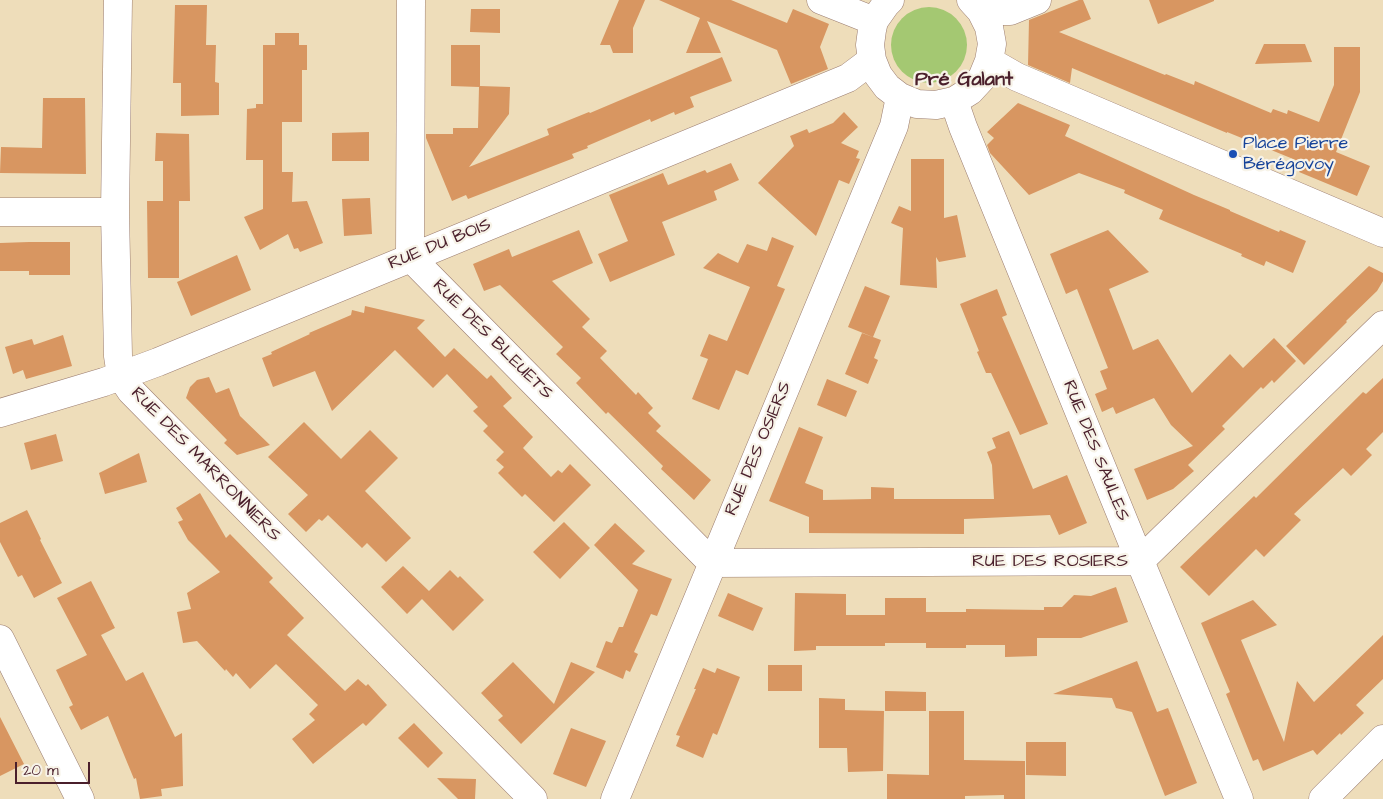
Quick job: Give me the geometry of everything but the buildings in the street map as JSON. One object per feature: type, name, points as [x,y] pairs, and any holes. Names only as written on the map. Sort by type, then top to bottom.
[{"type":"street","name":"RUE DES MARRONNIERS","points":[[118,0],[115,212],[118,356],[121,376],[131,391],[533,799]]},
{"type":"street","points":[[410,257],[411,0]]},
{"type":"street","points":[[821,0],[874,21]]},
{"type":"street","points":[[890,0],[874,21],[870,45],[872,60],[878,75],[887,87],[900,97],[917,104],[936,105],[954,101],[970,91],[982,78],[989,61],[992,44],[989,27],[976,6]]},
{"type":"street","points":[[976,6],[1010,11],[1037,0]]},
{"type":"street","name":"RUE DU BOIS","points":[[0,413],[121,376],[848,78],[872,60]]},
{"type":"street","points":[[989,61],[1017,77],[1383,233]]},
{"type":"street","name":"RUE DES OSIERS","points":[[615,799],[894,126],[900,97]]},
{"type":"street","name":"RUE DES SAULES","points":[[954,101],[1140,561],[1239,799]]},
{"type":"street","points":[[0,212],[115,212]]},
{"type":"street","name":"RUE DES BLEUETS","points":[[410,257],[712,564]]},
{"type":"street","name":"RUE DES ROSIERS","points":[[712,564],[1140,561],[1383,325]]},
{"type":"street","points":[[0,639],[80,799]]},
{"type":"street","points":[[1323,799],[1383,739]]},
{"type":"green space","points":[[929,7],[943,10],[956,18],[964,31],[967,45],[964,59],[956,72],[943,80],[929,83],[915,80],[902,72],[894,59],[891,45],[894,31],[902,18],[915,10]]},
{"type":"place","name":"Place Pierre Bérégovoy","points":[[1233,154]]},
{"type":"district","name":"Pré Galant","points":[[964,81]]}]
